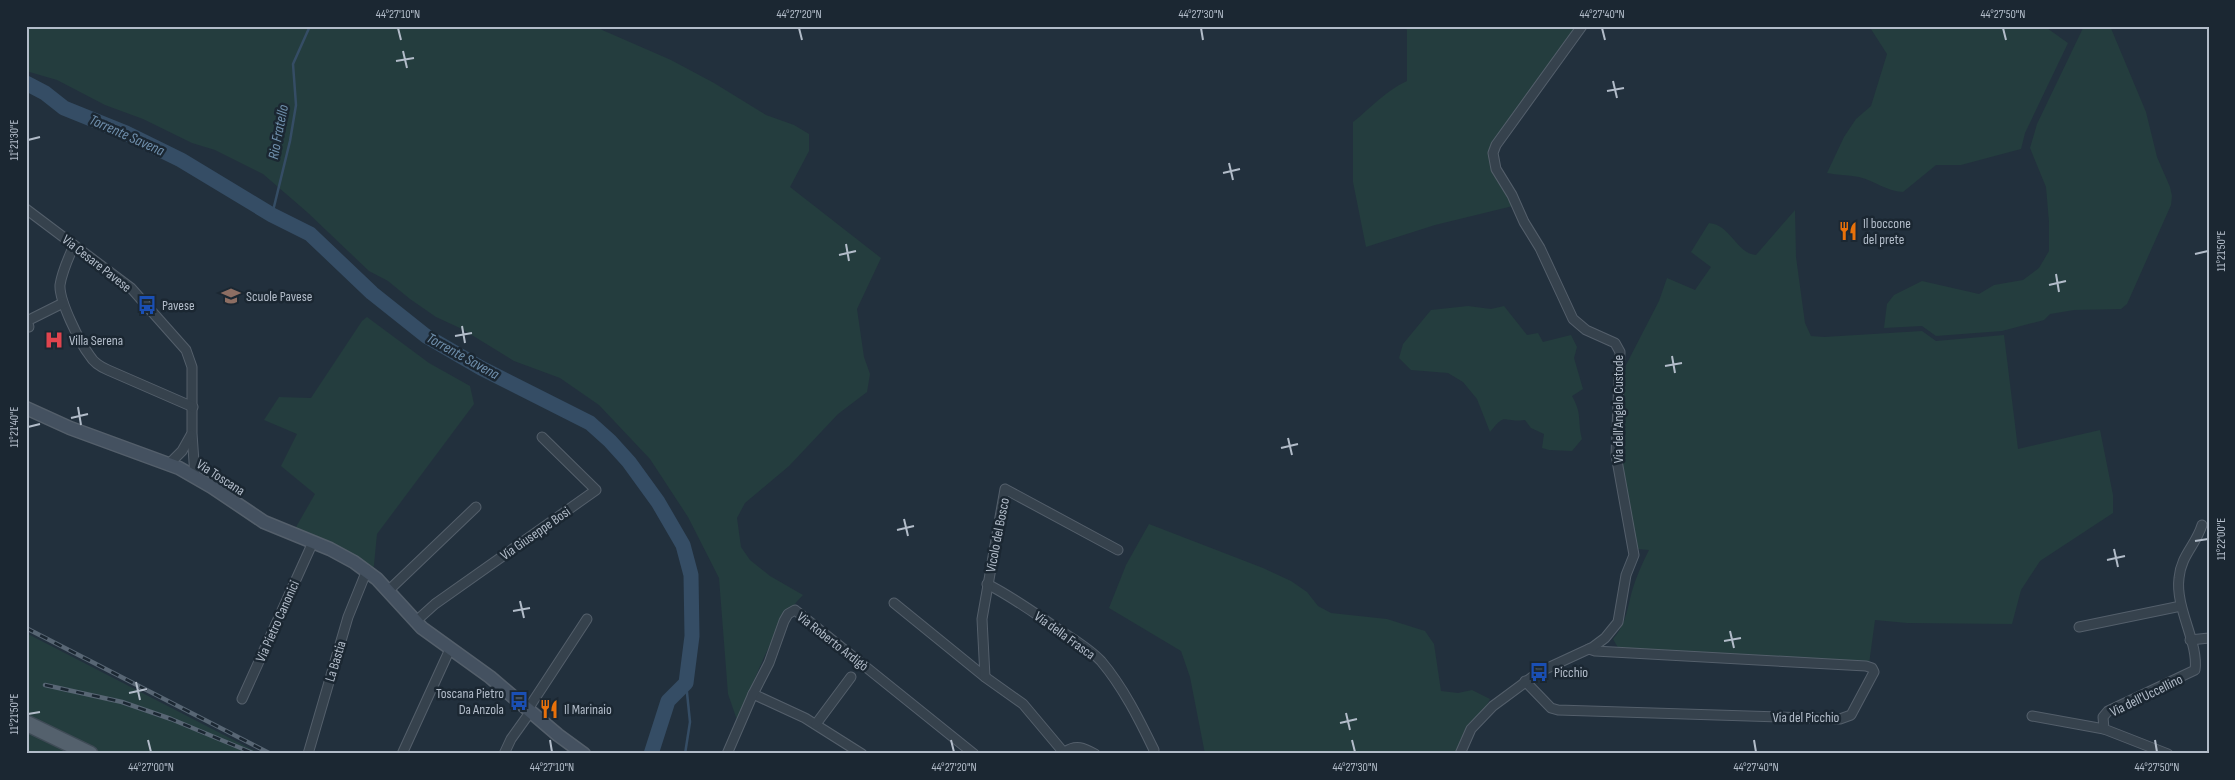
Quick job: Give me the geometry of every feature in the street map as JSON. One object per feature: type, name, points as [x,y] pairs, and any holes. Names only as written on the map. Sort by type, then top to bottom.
[{"type":"main road","name":"Via Toscana","points":[[26,408],[70,428],[169,464],[195,477],[264,522],[330,549],[367,570],[415,622],[490,677],[584,754]]},
{"type":"main road","points":[[26,723],[90,754]]},
{"type":"street","name":"Via dell'Angelo Custode","points":[[1460,754],[1471,729],[1478,720],[1525,681],[1539,672],[1589,649],[1605,638],[1618,622],[1626,575],[1634,555],[1616,455],[1620,352],[1615,343],[1586,330],[1573,319],[1540,248],[1524,222],[1512,195],[1493,161],[1496,145],[1582,26]]},
{"type":"street","name":"Via Cesare Pavese","points":[[26,209],[131,288],[180,342],[190,358],[192,367],[192,432],[195,477]]},
{"type":"street","points":[[74,244],[60,284],[63,303],[90,357],[98,365],[193,407]]},
{"type":"street","points":[[28,327],[27,320],[63,303]]},
{"type":"street","name":"Via Cesare Pavese","points":[[169,464],[182,451],[192,432]]},
{"type":"street","name":"Via Giuseppe Bosi","points":[[415,622],[435,604],[596,490],[542,438]]},
{"type":"street","name":"Vicolo del Bosco","points":[[985,677],[982,618],[1006,490],[1118,550]]},
{"type":"street","points":[[388,591],[476,507]]},
{"type":"street","name":"Via dell'Uccellino","points":[[2104,729],[2103,717],[2108,711],[2194,670],[2194,658],[2181,606],[2178,585],[2181,564],[2188,550],[2199,536],[2202,525]]},
{"type":"street","name":"Via Pietro Canonici","points":[[242,699],[313,542]]},
{"type":"street","name":"La Bastia","points":[[308,754],[348,617],[367,570]]},
{"type":"street","name":"Via della Frasca","points":[[987,584],[1006,593],[1083,645],[1099,659],[1141,722],[1154,750],[1153,754]]},
{"type":"street","points":[[894,603],[985,677],[1023,704],[1065,753],[1071,747],[1082,747],[1095,754]]},
{"type":"street","points":[[2079,627],[2181,606]]},
{"type":"street","name":"Via Roberto Ardigò","points":[[727,754],[753,694],[769,663],[788,614],[795,610],[974,754]]},
{"type":"street","points":[[504,754],[511,739],[587,619]]},
{"type":"street","points":[[2190,640],[2209,638]]},
{"type":"street","points":[[402,754],[450,649]]},
{"type":"street","name":"Via del Picchio","points":[[1525,681],[1551,708],[1558,710],[1840,718],[1851,716],[1874,672],[1872,668],[1866,666],[1595,651],[1589,649]]},
{"type":"street","points":[[816,724],[851,677]]},
{"type":"street","points":[[753,694],[777,703],[816,724],[862,754]]},
{"type":"street","name":"Via dell'Uccellino","points":[[2032,716],[2104,729],[2168,754]]},
{"type":"green space","points":[[26,26],[593,26],[671,60],[714,83],[766,115],[794,125],[809,134],[809,151],[790,187],[881,258],[857,309],[864,357],[870,374],[867,392],[838,414],[789,466],[745,503],[737,518],[741,547],[750,560],[770,576],[803,595],[783,621],[774,637],[737,720],[728,694],[719,578],[688,517],[650,459],[599,405],[560,378],[514,361],[462,329],[436,317],[388,281],[369,271],[307,212],[263,174],[215,150],[192,143],[143,119],[105,105],[57,80],[26,71]]},
{"type":"green space","points":[[1404,26],[1582,26],[1503,141],[1498,152],[1496,167],[1498,174],[1517,205],[1435,225],[1366,247],[1353,182],[1353,122],[1385,95],[1407,81],[1407,30]]},
{"type":"green space","points":[[1869,26],[2044,26],[2068,43],[2025,133],[2021,149],[1961,165],[1936,165],[1903,192],[1891,190],[1859,177],[1827,173],[1844,137],[1856,119],[1871,106],[1887,54]]},
{"type":"green space","points":[[2084,26],[2110,26],[2146,112],[2157,157],[2172,196],[2171,205],[2127,304],[2121,309],[2074,310],[2050,314],[2044,320],[2002,331],[1936,336],[1922,326],[1884,328],[1887,304],[1894,295],[1922,281],[1979,294],[1994,285],[2023,280],[2039,268],[2049,251],[2049,222],[2046,187],[2030,148],[2037,124]]},
{"type":"green space","points":[[1795,210],[1796,257],[1805,323],[1811,336],[1824,337],[1922,331],[1936,341],[2004,335],[2018,449],[2100,430],[2113,495],[2113,513],[2040,561],[2021,590],[2012,624],[1907,623],[1875,620],[1869,664],[1620,651],[1613,639],[1623,622],[1635,581],[1649,550],[1638,549],[1619,459],[1621,403],[1626,365],[1659,301],[1667,278],[1695,290],[1711,267],[1691,252],[1709,223],[1723,229],[1743,249],[1756,255]]},
{"type":"green space","points":[[1468,306],[1491,309],[1504,306],[1527,335],[1538,333],[1543,342],[1571,335],[1577,347],[1574,358],[1583,389],[1572,396],[1579,413],[1582,439],[1572,451],[1542,448],[1544,434],[1531,428],[1525,420],[1502,420],[1490,432],[1477,399],[1463,382],[1448,373],[1411,370],[1399,358],[1403,344],[1431,310]]},
{"type":"green space","points":[[367,317],[429,363],[470,386],[474,404],[377,534],[373,575],[292,534],[315,494],[281,466],[297,434],[264,420],[279,397],[311,398],[362,321]]},
{"type":"green space","points":[[1149,524],[1263,568],[1291,581],[1307,592],[1318,606],[1331,613],[1387,619],[1425,631],[1434,644],[1441,691],[1458,693],[1472,690],[1490,699],[1461,754],[1205,754],[1190,677],[1181,651],[1109,608],[1126,565]]},
{"type":"green space","points":[[26,633],[261,754],[26,754]]},
{"type":"waterway","name":"Rio Fratello","points":[[272,215],[290,141],[296,105],[293,64],[310,26]]},
{"type":"waterway","name":"Torrente Savena","points":[[26,83],[45,93],[64,108],[126,133],[181,160],[272,215],[310,234],[372,293],[426,336],[481,368],[590,423],[610,441],[629,462],[658,502],[683,545],[691,575],[692,636],[686,683],[668,701],[651,754]]},
{"type":"waterway","points":[[685,754],[690,722],[686,683]]},
{"type":"railway","points":[[26,628],[271,754]]},
{"type":"railway","points":[[45,685],[122,702],[171,719],[255,754]]},
{"type":"place","name":"Il boccone del prete","points":[[1848,231]]},
{"type":"place","name":"Scuole Pavese","points":[[231,296]]},
{"type":"place","name":"Pavese","points":[[147,305]]},
{"type":"place","name":"Villa Serena","points":[[54,340]]},
{"type":"place","name":"Picchio","points":[[1539,672]]},
{"type":"place","name":"Toscana Pietro Da Anzola","points":[[519,701]]},
{"type":"place","name":"Il Marinaio","points":[[549,709]]}]
